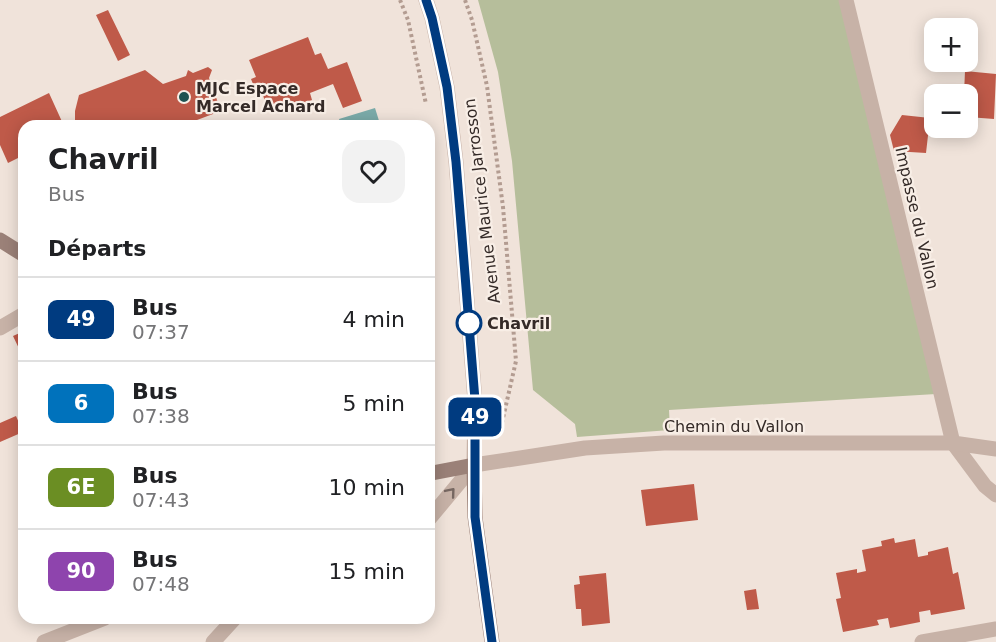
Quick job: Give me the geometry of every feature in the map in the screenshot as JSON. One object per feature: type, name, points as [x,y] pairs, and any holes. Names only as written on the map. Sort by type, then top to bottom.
[{"type":"main road","points":[[0,240],[18,251]]},
{"type":"main road","points":[[435,472],[474,465],[475,517],[492,642]]},
{"type":"street","name":"Avenue Maurice Jarrosson","points":[[426,0],[447,87],[456,162],[475,400],[474,465]]},
{"type":"street","name":"Impasse du Vallon","points":[[846,0],[953,443]]},
{"type":"street","points":[[0,328],[18,318]]},
{"type":"street","name":"Chemin du Vallon","points":[[474,465],[585,448],[664,443],[953,443],[996,449]]},
{"type":"street","points":[[953,443],[985,486],[996,495]]},
{"type":"street","points":[[435,512],[474,465]]},
{"type":"street","points":[[44,642],[90,624]]},
{"type":"street","points":[[213,642],[230,624]]},
{"type":"street","points":[[922,642],[996,629]]},
{"type":"path","points":[[400,0],[408,20],[426,106]]},
{"type":"path","name":"Avenue Maurice Jarrosson","points":[[465,0],[472,20],[488,97],[503,207],[516,361],[501,427],[494,437]]},
{"type":"green space","points":[[478,0],[840,0],[936,394],[669,410],[670,430],[577,437],[575,424],[533,390],[512,161],[498,72]]},
{"type":"water","points":[[375,108],[379,120],[339,120]]},
{"type":"building","points":[[108,10],[130,55],[118,61],[96,15]]},
{"type":"building","points":[[308,37],[315,55],[321,53],[328,69],[347,62],[362,101],[343,108],[333,84],[310,93],[312,100],[299,105],[298,101],[284,107],[282,103],[267,108],[262,92],[257,94],[251,79],[256,77],[249,60]]},
{"type":"building","points":[[208,67],[212,70],[209,78],[221,111],[197,120],[75,120],[79,95],[145,70],[163,84],[186,76],[188,70],[193,73]]},
{"type":"building","points":[[965,72],[996,74],[994,119],[978,118],[978,84],[964,84]]},
{"type":"building","points":[[49,93],[61,120],[18,120],[18,158],[8,163],[0,145],[0,117]]},
{"type":"building","points":[[902,115],[924,117],[924,138],[928,138],[926,153],[894,151],[890,135]]},
{"type":"building","points":[[18,334],[18,346],[13,336]]},
{"type":"building","points":[[16,416],[18,434],[0,442],[0,423]]},
{"type":"building","points":[[694,484],[698,520],[646,526],[641,490]]},
{"type":"building","points":[[894,538],[895,543],[915,539],[918,557],[948,547],[953,574],[958,572],[965,609],[931,615],[930,610],[919,612],[920,622],[890,628],[888,618],[877,620],[879,625],[843,632],[836,599],[841,598],[836,573],[857,569],[857,573],[866,571],[862,550],[882,546],[881,541]]},
{"type":"building","points":[[606,573],[610,623],[582,626],[581,609],[576,609],[574,585],[580,584],[579,576]]},
{"type":"building","points":[[756,589],[759,609],[747,610],[744,591]]},
{"type":"bus line","name":"49","points":[[426,0],[447,87],[456,162],[475,400],[475,517],[492,642]]},
{"type":"place","name":"MJC Espace Marcel Achard","points":[[184,97]]},
{"type":"place","name":"Chavril","points":[[469,323]]}]
